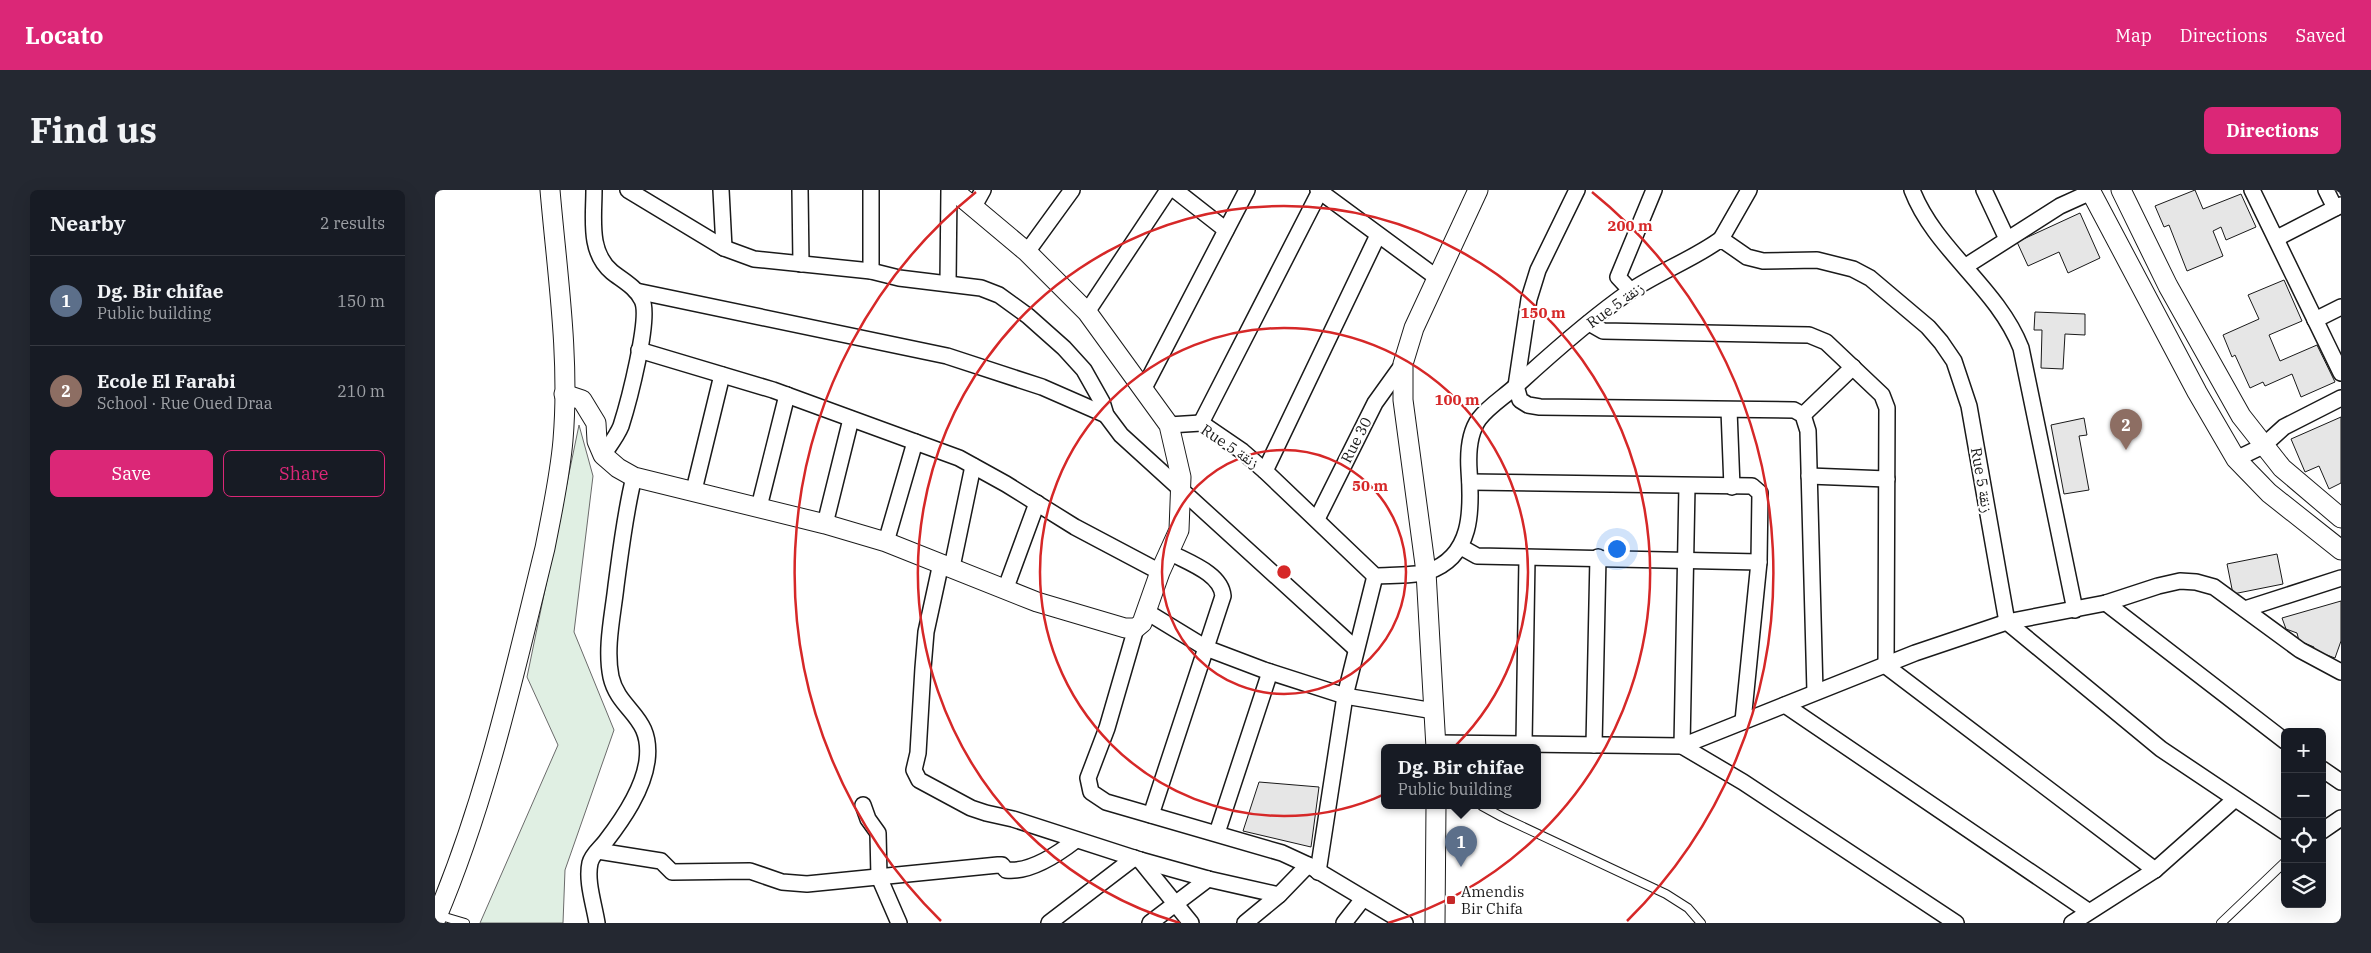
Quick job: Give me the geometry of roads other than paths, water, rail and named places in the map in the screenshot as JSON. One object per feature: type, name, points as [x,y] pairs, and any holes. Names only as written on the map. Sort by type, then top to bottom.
[{"type":"street","points":[[436,918],[456,868],[483,786],[545,548],[563,439],[564,394],[557,255],[550,190]]},
{"type":"street","points":[[594,190],[593,222],[599,258],[612,272],[636,291],[641,297],[645,310],[639,350],[620,427],[603,455]]},
{"type":"street","points":[[628,190],[724,248],[754,259],[871,271],[899,278],[948,283],[988,290],[999,295],[1028,316],[1064,348],[1084,370],[1102,402],[1106,415],[1121,435],[1356,649]]},
{"type":"street","points":[[721,190],[724,248]]},
{"type":"street","points":[[800,190],[801,264]]},
{"type":"street","points":[[871,190],[871,271]]},
{"type":"street","points":[[948,283],[951,190]]},
{"type":"street","points":[[951,190],[1027,252],[1087,312],[1169,425],[1178,461],[1182,491],[1179,530],[1160,572],[1147,612],[1142,623],[1136,628],[1107,728],[1087,783],[1089,789],[1097,798],[1282,852],[1313,868],[1363,900],[1405,923]]},
{"type":"street","points":[[973,208],[983,190]]},
{"type":"street","points":[[1027,252],[1072,190]]},
{"type":"street","points":[[1087,312],[1168,190]]},
{"type":"street","points":[[1175,190],[1226,230]]},
{"type":"street","points":[[1143,388],[1247,190]]},
{"type":"street","points":[[1577,190],[1538,270],[1531,292],[1516,386],[1520,400],[1528,405],[1540,408],[1794,410],[1803,415],[1808,430],[1815,692]]},
{"type":"street","points":[[1631,291],[1618,277],[1654,190]]},
{"type":"street","points":[[1721,239],[1749,190]]},
{"type":"street","points":[[1912,190],[1923,215],[1966,266],[2011,326],[2021,348],[2075,610]]},
{"type":"street","points":[[1984,190],[2007,240]]},
{"type":"street","points":[[2121,190],[2145,243],[2215,373],[2241,416],[2282,468],[2341,518]]},
{"type":"street","points":[[2252,190],[2341,373]]},
{"type":"street","points":[[2277,238],[2338,206],[2325,190]]},
{"type":"street","points":[[1201,424],[1319,191],[1436,277]]},
{"type":"street","points":[[1966,266],[2060,206],[2090,191],[2197,392],[2236,459],[2269,493],[2341,550]]},
{"type":"street","points":[[1436,744],[1426,572],[1403,400],[1403,364],[1411,334],[1473,192]]},
{"type":"street","points":[[1265,471],[1378,235]]},
{"type":"street","name":"Rue 5 زنقة","points":[[1169,425],[1201,424],[1242,451],[1317,519],[1375,576],[1426,572],[1443,564],[1461,546],[1466,538],[1470,519],[1468,453],[1477,422],[1538,364],[1631,291],[1707,249],[1721,239],[1747,257],[1763,261],[1817,260],[1853,269],[1869,278],[1928,327],[1954,361],[1969,406],[2007,622]]},
{"type":"street","points":[[636,291],[947,356],[1042,387],[1106,415]]},
{"type":"street","points":[[2315,320],[2341,307]]},
{"type":"street","points":[[1589,324],[1603,331],[1809,335],[1826,342],[1885,400],[1887,408],[1886,666]]},
{"type":"street","points":[[639,350],[787,395],[915,442],[973,466],[1075,527],[1160,572]]},
{"type":"street","name":"Rue 30","points":[[1317,519],[1375,403],[1403,364]]},
{"type":"street","points":[[1803,415],[1853,367]]},
{"type":"street","points":[[694,490],[722,375]]},
{"type":"street","points":[[564,394],[582,400],[596,423],[597,441],[603,455],[618,468],[634,477],[694,490],[886,542],[1037,602],[1125,628],[1136,628]]},
{"type":"street","points":[[759,507],[787,395]]},
{"type":"street","points":[[2236,459],[2263,446],[2284,427],[2341,398]]},
{"type":"street","points":[[1729,410],[1732,488]]},
{"type":"street","points":[[825,524],[851,419]]},
{"type":"street","points":[[886,542],[915,442]]},
{"type":"street","points":[[973,466],[926,632],[918,753],[914,773],[919,780],[971,808],[1013,819],[1137,859],[1208,879],[1279,895]]},
{"type":"street","points":[[1809,476],[1887,479]]},
{"type":"street","points":[[597,923],[590,868],[592,857],[633,802],[645,772],[647,759],[648,745],[639,718],[617,692],[610,665],[611,624],[628,502],[634,477]]},
{"type":"street","points":[[1470,482],[1732,488],[1752,486],[1760,493],[1759,562],[1743,721]]},
{"type":"street","points":[[1682,746],[1687,486]]},
{"type":"street","points":[[1005,590],[1037,503]]},
{"type":"street","points":[[1461,546],[1477,556],[1527,558],[1598,557],[1759,562]]},
{"type":"street","points":[[1151,815],[1221,604],[1223,590],[1212,576],[1169,552]]},
{"type":"street","points":[[1594,745],[1598,557]]},
{"type":"street","points":[[1523,743],[1527,558]]},
{"type":"street","points":[[1245,923],[1313,868],[1345,696],[1375,576]]},
{"type":"street","points":[[2245,609],[2341,578]]},
{"type":"street","points":[[1494,744],[1682,746],[1915,653],[2007,622],[2106,603],[2171,582],[2187,582],[2214,587],[2300,650],[2341,672]]},
{"type":"street","points":[[2106,603],[2281,738]]},
{"type":"street","points":[[1147,612],[1206,648],[1270,672],[1345,696],[1434,711]]},
{"type":"street","points":[[2007,622],[2131,726],[2234,800],[2281,829]]},
{"type":"street","points":[[1886,666],[2155,870]]},
{"type":"street","points":[[1217,833],[1270,672]]},
{"type":"street","points":[[1785,705],[2088,911]]},
{"type":"street","points":[[1682,746],[1751,787],[1956,923]]},
{"type":"street","points":[[2326,772],[2341,782]]},
{"type":"street","points":[[2072,923],[2088,911],[2155,870],[2234,800]]},
{"type":"street","points":[[863,805],[869,820],[878,833],[879,877],[899,923]]},
{"type":"street","points":[[1435,923],[1436,809]]},
{"type":"street","points":[[2326,828],[2341,818]]},
{"type":"street","points":[[598,851],[661,861],[673,872],[750,871],[794,884],[998,865],[1002,865],[1006,870],[1013,870],[1054,857],[1076,840]]},
{"type":"street","points":[[1137,859],[1191,923]]},
{"type":"street","points":[[1049,923],[1137,859]]},
{"type":"street","points":[[1150,923],[1208,879]]},
{"type":"street","points":[[1344,923],[1363,900]]},
{"type":"lane","points":[[1488,809],[1658,890],[1688,908],[1701,923]]},
{"type":"lane","points":[[2221,923],[2284,863]]},
{"type":"lane","points":[[436,918],[464,923]]},
{"type":"place","name":"Ecole El Farabi","points":[[2126,450]]},
{"type":"place","name":"Dg. Bir chifae","points":[[1461,867]]},
{"type":"place","name":"Amendis Bir Chifa","points":[[1451,900]]}]
